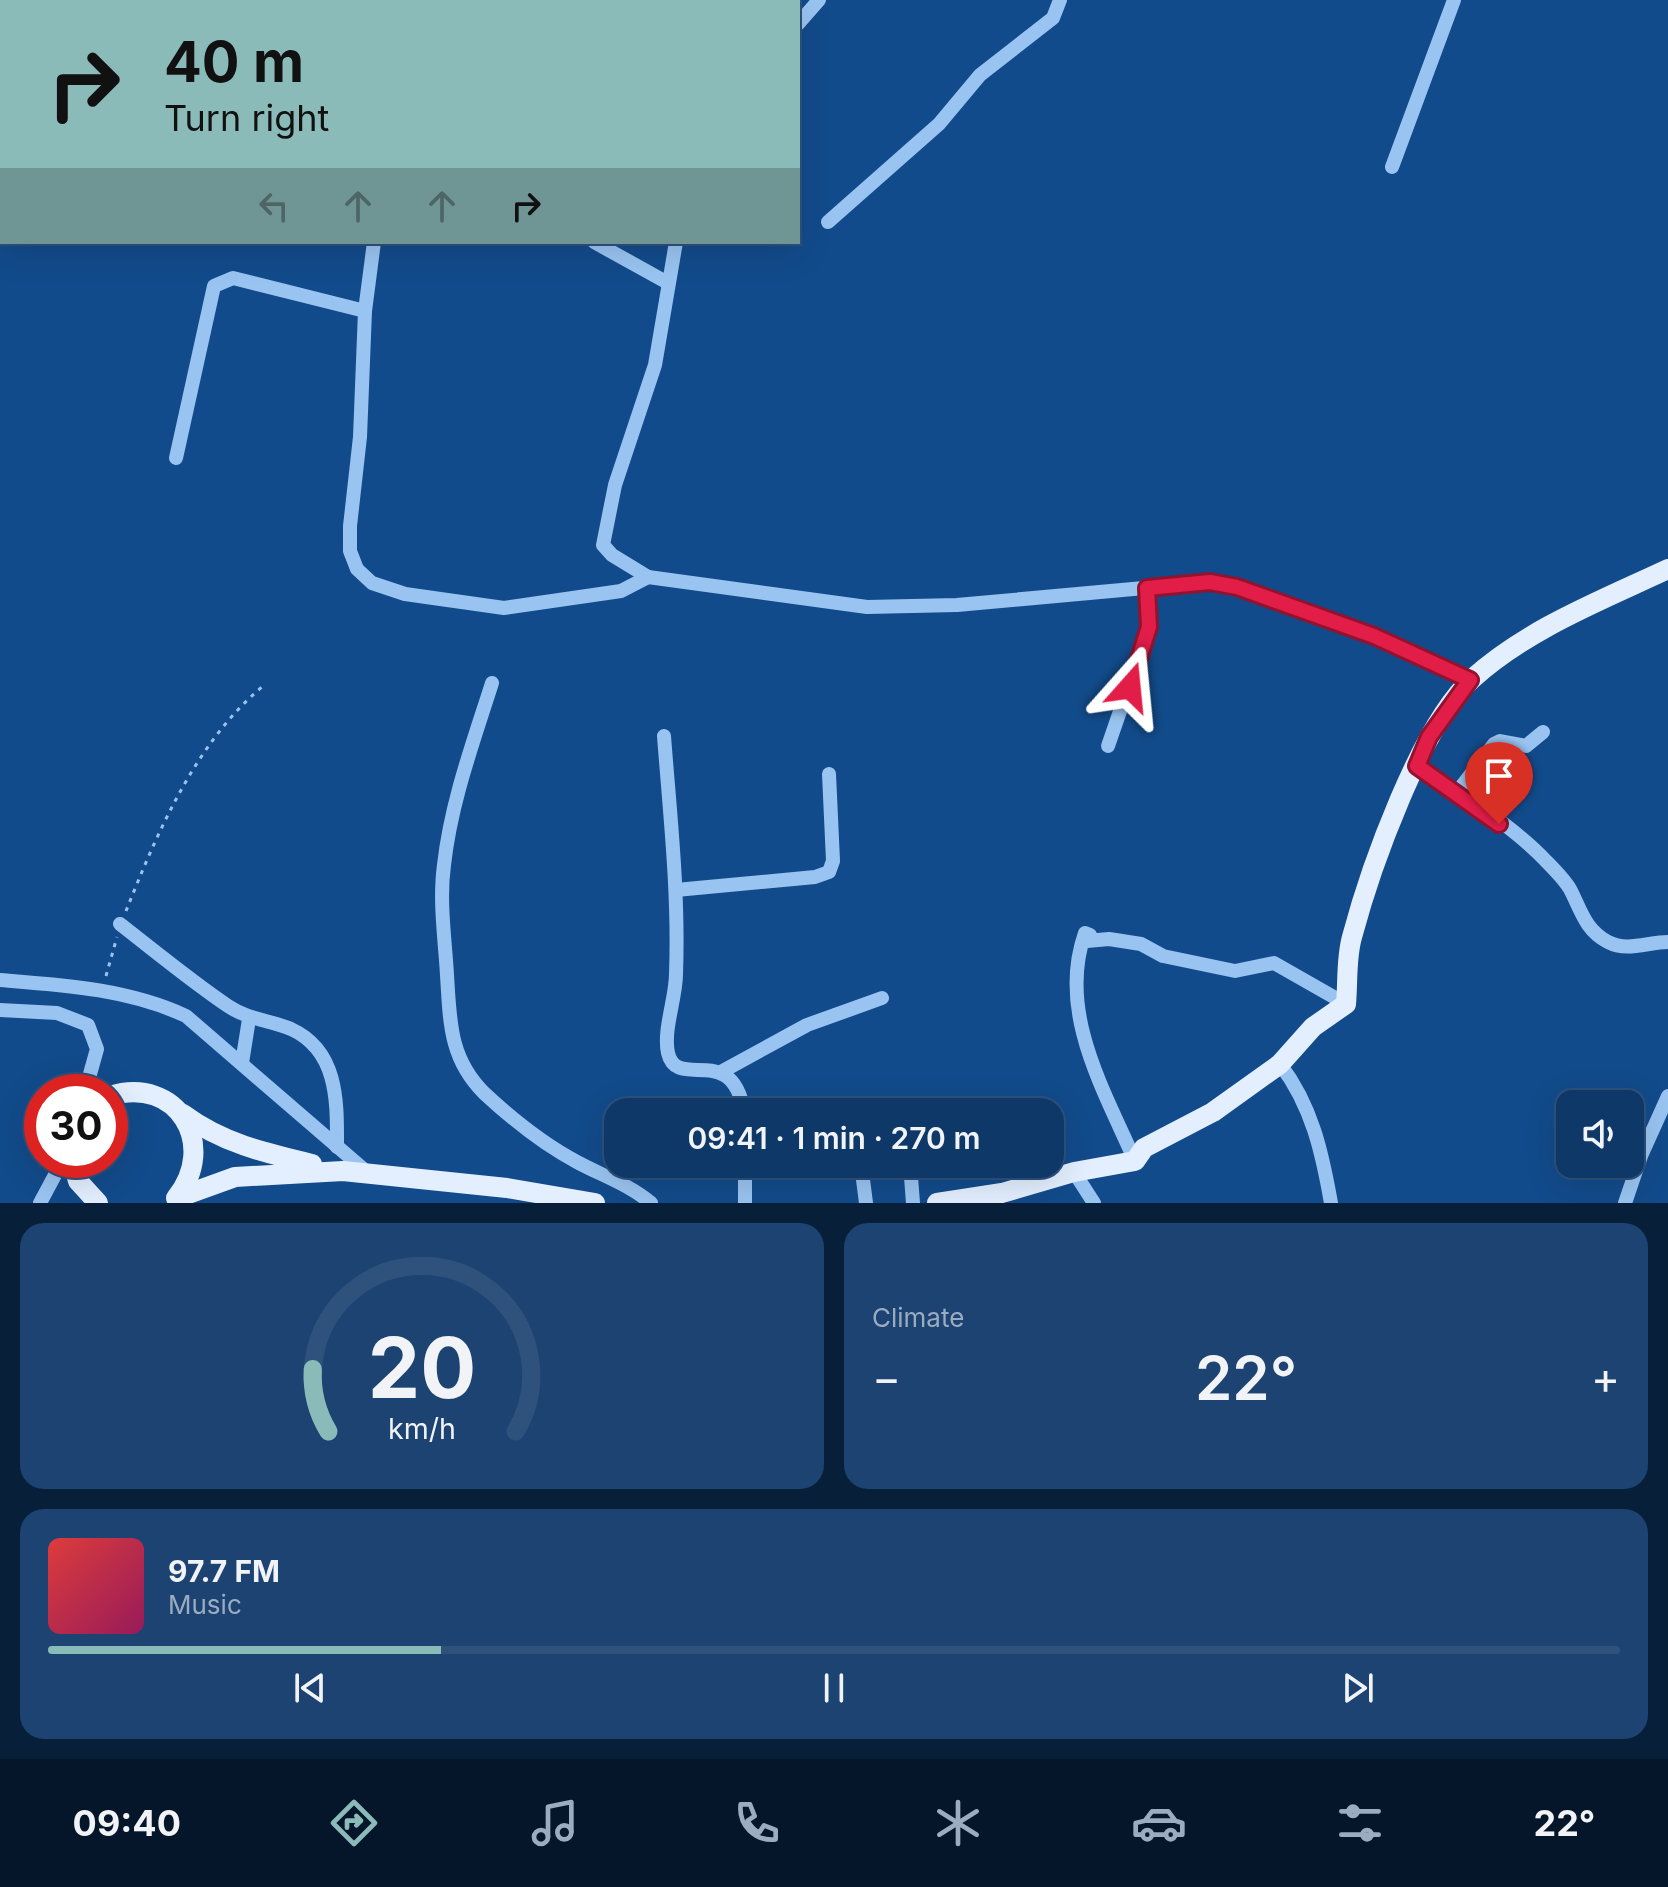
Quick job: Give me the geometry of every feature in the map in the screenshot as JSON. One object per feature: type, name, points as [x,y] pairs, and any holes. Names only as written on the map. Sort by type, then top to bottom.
[{"type":"main road","points":[[937,1203],[1002,1193],[1074,1172],[1135,1161],[1144,1148],[1213,1112],[1280,1064],[1313,1027],[1346,1004],[1351,940],[1392,820],[1429,737],[1470,680],[1559,620],[1668,569]]},
{"type":"main road","points":[[128,1094],[143,1092],[162,1098],[205,1131],[250,1150],[343,1171],[507,1188],[595,1203]]},
{"type":"main road","points":[[173,1200],[188,1182],[194,1164],[195,1144],[189,1126],[177,1110]]},
{"type":"main road","points":[[173,1200],[235,1177],[343,1171]]},
{"type":"main road","points":[[77,1178],[98,1203]]},
{"type":"street","points":[[800,22],[819,0]]},
{"type":"street","points":[[828,222],[939,124],[980,75],[1053,18],[1060,0]]},
{"type":"street","points":[[1392,167],[1454,0]]},
{"type":"street","points":[[374,244],[365,311],[360,437],[350,526],[350,551],[357,569],[372,583],[405,594],[504,608],[606,594],[648,577]]},
{"type":"street","points":[[598,244],[668,283]]},
{"type":"street","points":[[676,244],[655,365],[615,485],[603,545],[612,555],[648,577],[867,607],[957,605],[1210,582],[1237,587],[1374,636],[1470,680]]},
{"type":"street","points":[[176,458],[214,286],[233,278],[365,311]]},
{"type":"street","points":[[1108,746],[1149,627],[1147,588]]},
{"type":"street","points":[[492,683],[464,769],[443,866],[442,910],[449,1018],[456,1058],[482,1090],[523,1127],[578,1163],[620,1180],[651,1203]]},
{"type":"street","points":[[1458,791],[1494,744],[1500,741],[1526,746],[1543,732]]},
{"type":"street","points":[[664,736],[676,890],[676,977],[667,1051],[672,1062],[683,1068],[721,1072],[739,1086],[741,1098]]},
{"type":"street","points":[[1417,766],[1458,791],[1544,858],[1568,885],[1584,923],[1595,934],[1609,943],[1628,948],[1668,942]]},
{"type":"street","points":[[676,890],[815,877],[829,872],[833,861],[829,774]]},
{"type":"street","points":[[120,924],[249,1019],[292,1030],[322,1057],[333,1075],[337,1094],[337,1147]]},
{"type":"street","points":[[1135,1161],[1086,1048],[1076,999],[1085,933],[1090,935],[1087,941],[1109,939],[1141,944],[1163,956],[1235,971],[1274,963],[1346,1004]]},
{"type":"street","points":[[0,980],[101,991],[155,1002],[186,1016],[369,1174]]},
{"type":"street","points":[[721,1072],[807,1025],[882,998]]},
{"type":"street","points":[[0,1010],[57,1013],[88,1025],[97,1049],[90,1074]]},
{"type":"street","points":[[242,1063],[249,1019]]},
{"type":"street","points":[[1280,1064],[1299,1089],[1322,1147],[1331,1203]]},
{"type":"street","points":[[1625,1203],[1641,1156],[1668,1096]]},
{"type":"street","points":[[1074,1172],[1094,1203]]},
{"type":"street","points":[[40,1203],[53,1178]]},
{"type":"street","points":[[745,1178],[745,1203]]},
{"type":"street","points":[[863,1178],[866,1203]]},
{"type":"street","points":[[911,1178],[913,1203]]},
{"type":"path","points":[[101,991],[120,924],[178,801],[218,731],[262,687]]},
{"type":"route","points":[[1130,687],[1149,627],[1147,588],[1210,582],[1237,587],[1374,636],[1470,680],[1429,737],[1417,766],[1458,791],[1499,824]]}]
